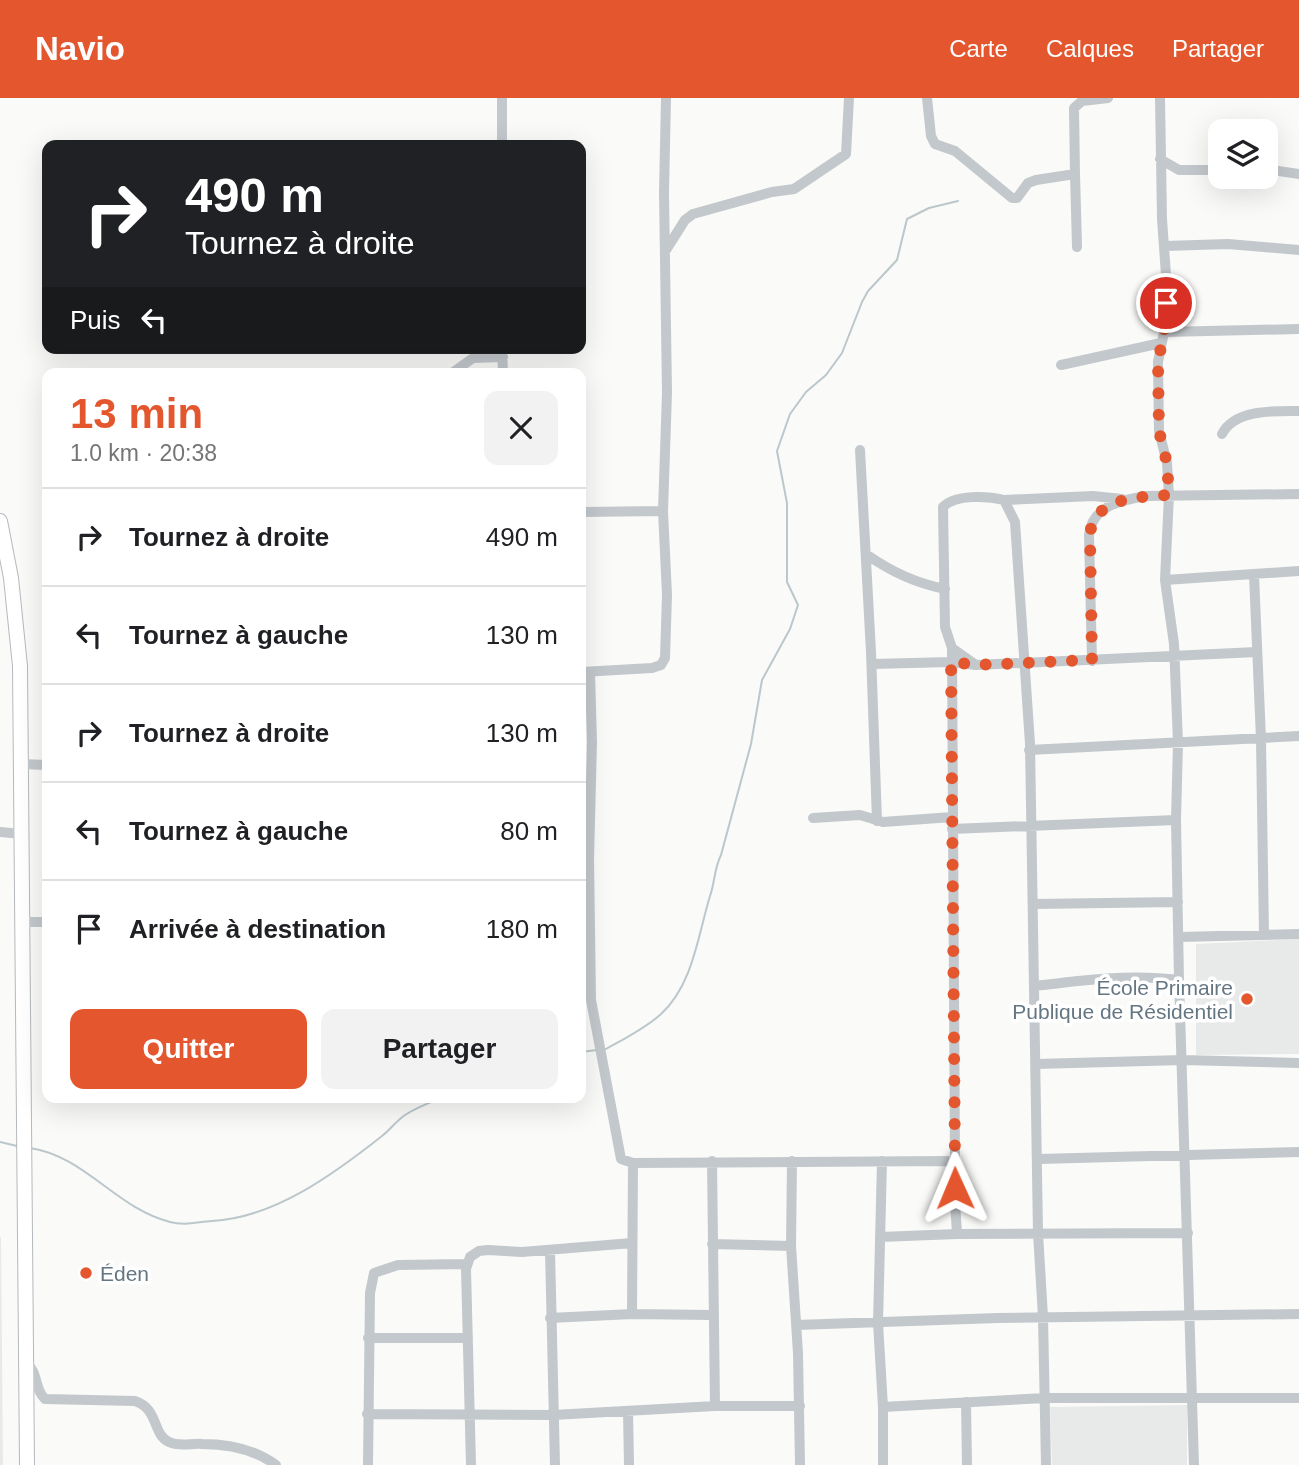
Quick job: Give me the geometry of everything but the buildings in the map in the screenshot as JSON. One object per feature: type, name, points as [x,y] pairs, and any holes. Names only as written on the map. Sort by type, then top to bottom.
[{"type":"highway","points":[[0,521],[11,578],[20,666],[27,1465]]},
{"type":"street","points":[[502,98],[502,140]]},
{"type":"street","points":[[586,843],[592,742],[586,672],[652,668],[664,662],[667,595],[663,510],[667,393],[666,98]]},
{"type":"street","points":[[665,251],[685,220],[693,214],[772,192],[794,189],[846,153],[849,98]]},
{"type":"street","points":[[927,98],[931,136],[935,144],[955,151],[1012,198],[1017,198],[1028,183],[1075,174]]},
{"type":"street","points":[[1077,247],[1074,107],[1082,101],[1108,98]]},
{"type":"street","points":[[1160,98],[1160,159],[1167,273],[1164,332],[1158,362],[1159,431],[1167,463],[1169,495],[1165,580],[1174,656],[1178,743],[1176,820],[1179,980],[1195,1465]]},
{"type":"street","points":[[1160,159],[1180,170],[1208,170]]},
{"type":"street","points":[[1278,171],[1299,174]]},
{"type":"street","points":[[1164,246],[1228,244],[1299,250]]},
{"type":"street","points":[[1164,332],[1299,330]]},
{"type":"street","points":[[1060,365],[1161,343]]},
{"type":"street","points":[[460,368],[473,358],[497,354]]},
{"type":"street","points":[[1222,434],[1229,425],[1243,417],[1299,411]]},
{"type":"street","points":[[860,450],[872,664],[877,821]]},
{"type":"street","points":[[957,1234],[953,1167],[952,648],[945,627],[943,507],[948,501],[959,499],[1093,496],[1123,499],[1169,495],[1299,494]]},
{"type":"street","points":[[1092,660],[1090,526],[1102,510],[1123,499]]},
{"type":"street","points":[[1004,500],[1015,522],[1026,662],[1034,904],[1038,1233],[1043,1317],[1046,1465]]},
{"type":"street","points":[[586,512],[663,510]]},
{"type":"street","points":[[866,554],[886,569],[913,581],[945,590]]},
{"type":"street","points":[[1165,580],[1299,572]]},
{"type":"street","points":[[1254,575],[1261,739],[1264,935]]},
{"type":"street","points":[[952,648],[976,665]]},
{"type":"street","points":[[872,664],[951,662],[976,665],[1257,652]]},
{"type":"street","points":[[1029,750],[1299,736]]},
{"type":"street","points":[[21,765],[42,765]]},
{"type":"street","points":[[813,818],[860,815],[877,821],[952,817]]},
{"type":"street","points":[[952,829],[1176,820]]},
{"type":"street","points":[[0,832],[22,834]]},
{"type":"street","points":[[586,883],[591,1000],[619,1153],[623,1161],[942,1160],[955,1164]]},
{"type":"street","points":[[1034,904],[1178,902]]},
{"type":"street","points":[[23,922],[42,922]]},
{"type":"street","points":[[1179,937],[1299,934]]},
{"type":"street","points":[[1035,986],[1115,978],[1179,980]]},
{"type":"street","points":[[1036,1064],[1183,1060],[1299,1063]]},
{"type":"street","points":[[1038,1160],[1299,1152]]},
{"type":"street","points":[[712,1161],[715,1406]]},
{"type":"street","points":[[792,1161],[791,1246],[800,1406],[800,1465]]},
{"type":"street","points":[[882,1161],[878,1323],[883,1465]]},
{"type":"street","points":[[632,1163],[632,1314]]},
{"type":"street","points":[[880,1237],[1188,1233]]},
{"type":"street","points":[[471,1465],[467,1264],[470,1256],[479,1251],[550,1250],[632,1243]]},
{"type":"street","points":[[712,1244],[791,1246]]},
{"type":"street","points":[[550,1250],[555,1465]]},
{"type":"street","points":[[368,1465],[370,1284],[377,1271],[398,1265],[467,1264]]},
{"type":"street","points":[[550,1318],[632,1314],[712,1315]]},
{"type":"street","points":[[796,1325],[1043,1317],[1299,1314]]},
{"type":"street","points":[[368,1338],[468,1338]]},
{"type":"street","points":[[26,1362],[35,1371],[41,1395],[45,1399],[135,1401],[147,1407],[162,1436],[172,1444],[224,1444],[256,1453],[276,1465]]},
{"type":"street","points":[[883,1407],[1045,1398],[1299,1398]]},
{"type":"street","points":[[966,1402],[967,1465]]},
{"type":"street","points":[[367,1414],[553,1415],[715,1406],[800,1406]]},
{"type":"street","points":[[628,1411],[628,1465]]},
{"type":"shaded area","name":"École Primaire Publique de Résidentiel","points":[[1299,939],[1299,1054],[1196,1055],[1196,944]]},
{"type":"shaded area","points":[[1,1237],[3,1465],[0,1465]]},
{"type":"shaded area","points":[[1187,1405],[1187,1465],[1052,1465],[1050,1407]]},
{"type":"waterway","points":[[606,1049],[642,1029],[661,1014],[672,1002],[687,974],[698,943],[751,744],[762,680],[790,629],[798,605],[787,582],[787,503],[777,451],[790,414],[842,353],[868,291],[897,260],[907,219],[929,208],[958,201]]},
{"type":"waterway","points":[[586,1051],[597,1050]]},
{"type":"waterway","points":[[30,1148],[68,1161],[151,1215],[181,1224],[212,1221],[258,1212],[302,1192],[385,1134],[405,1115],[429,1103]]},
{"type":"waterway","points":[[0,1142],[17,1146]]},
{"type":"place","name":"École Primaire Publique de Résidentiel","points":[[1247,999]]},
{"type":"place","name":"Éden","points":[[86,1273]]},
{"type":"route","points":[[955,1188],[951,662],[976,665],[1092,660],[1091,522],[1102,510],[1123,499],[1169,495],[1166,453],[1159,431],[1158,362],[1166,303]]}]
